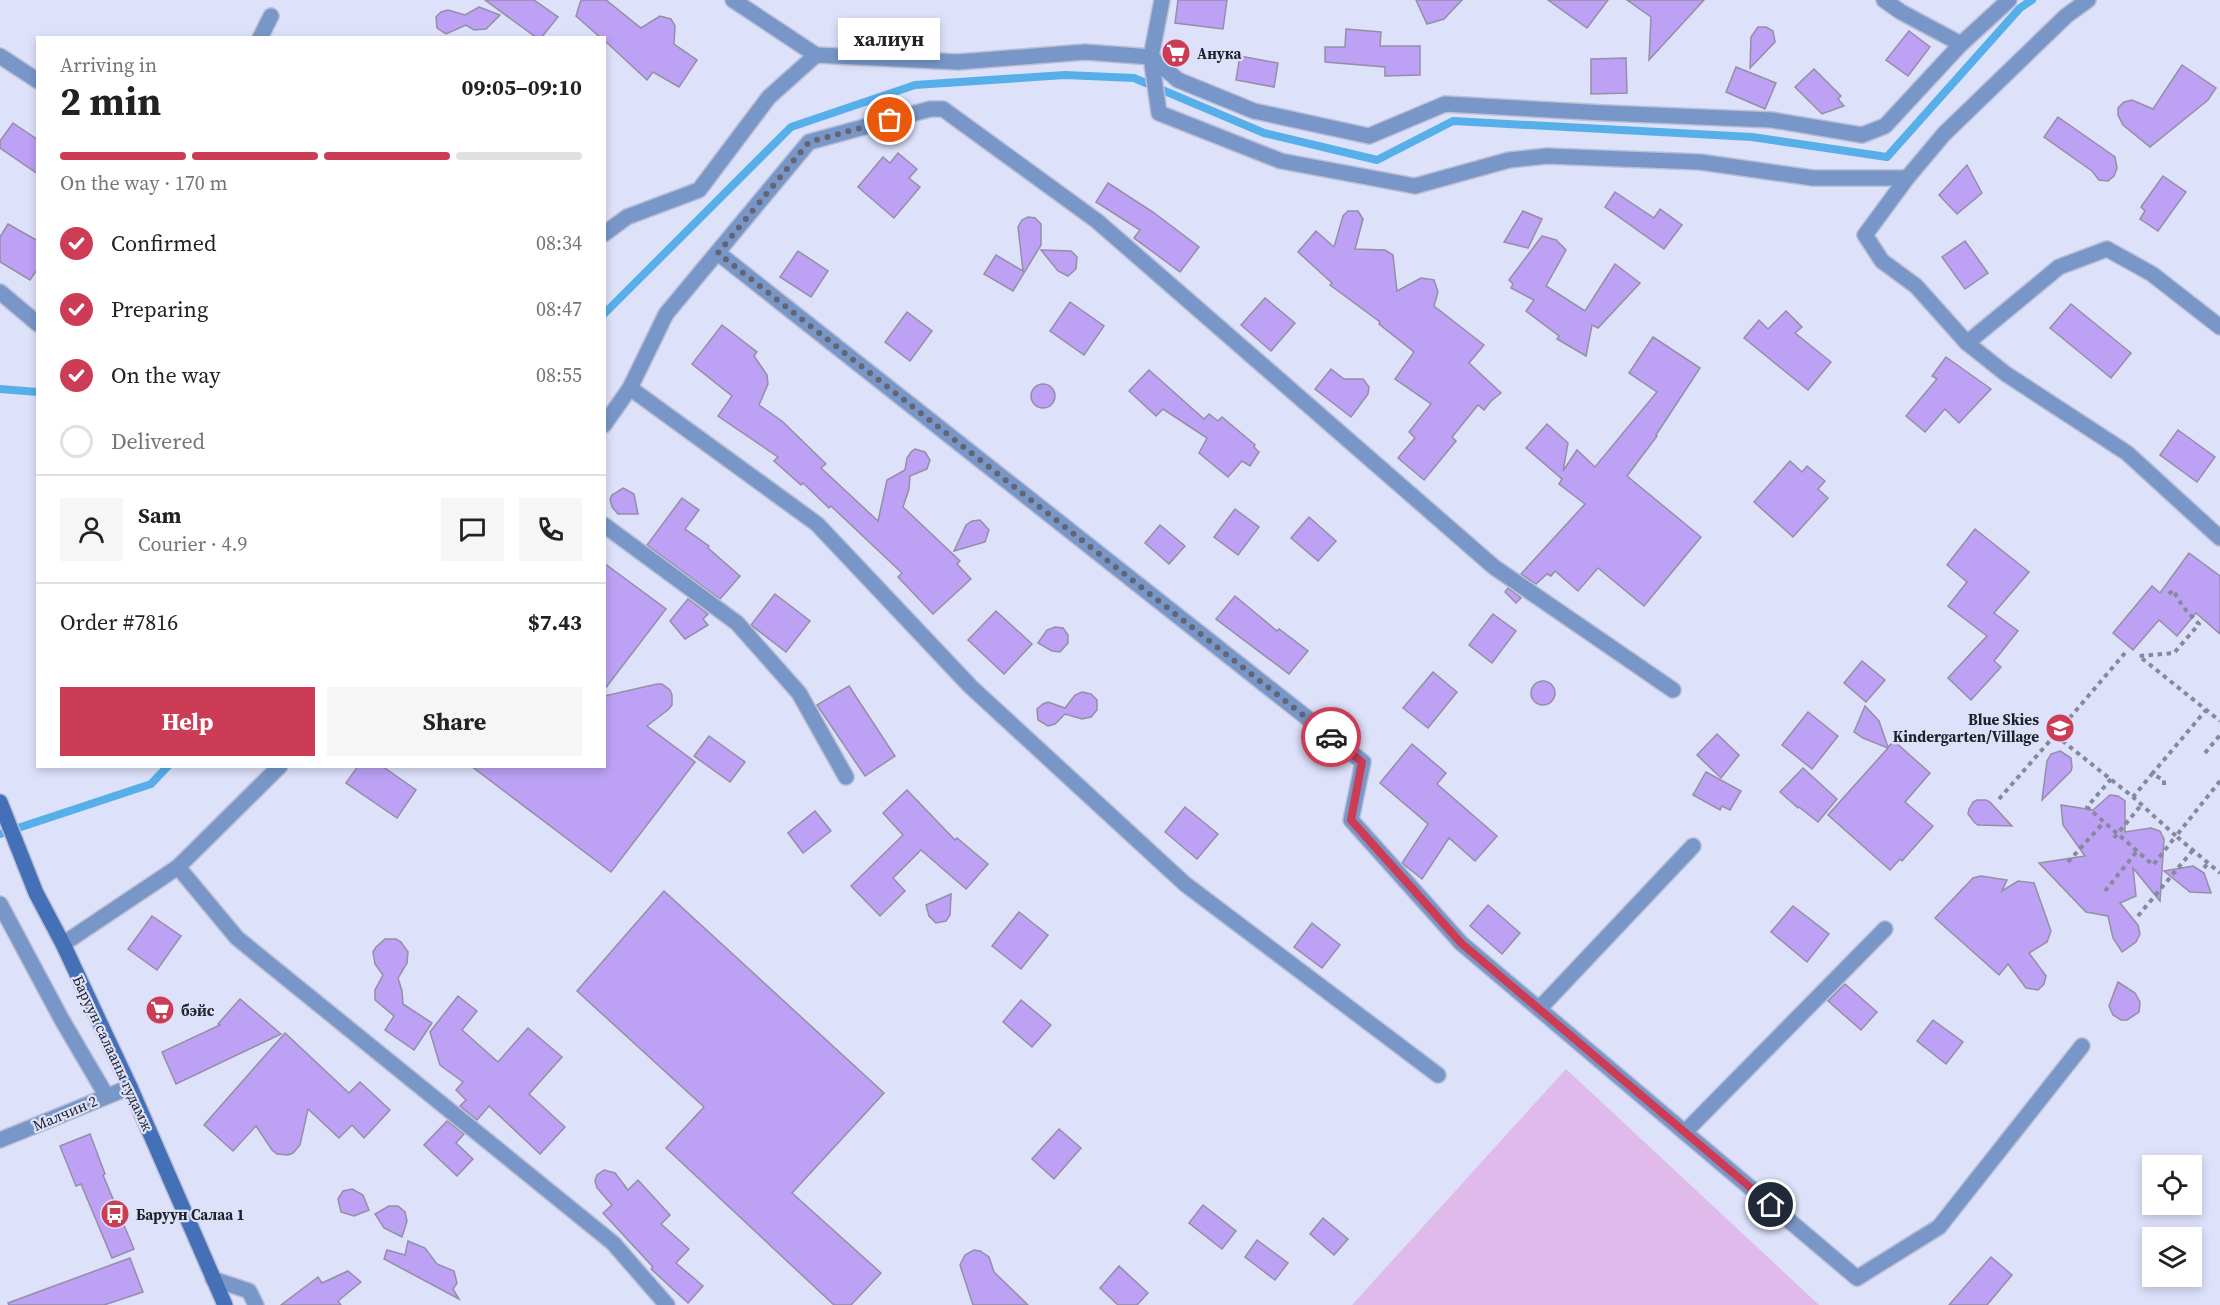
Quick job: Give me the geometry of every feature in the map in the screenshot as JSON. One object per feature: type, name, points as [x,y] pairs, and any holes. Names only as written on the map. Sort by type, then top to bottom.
[{"type":"main road","name":"Баруун салааны гудамж","points":[[0,802],[36,892],[130,1087],[225,1305]]},
{"type":"street","points":[[733,0],[816,55],[958,62],[1085,52],[1151,57],[1178,80],[1254,111],[1370,136],[1445,104],[1772,120],[1862,135],[1885,126],[1961,44],[2009,0]]},
{"type":"street","points":[[1162,0],[1151,57],[1159,112],[1281,161],[1415,186],[1509,160],[1547,156],[1700,162],[1813,178],[1907,178]]},
{"type":"street","points":[[1884,0],[1901,12],[1961,44]]},
{"type":"street","points":[[2088,0],[2066,16],[1944,134],[1907,178],[1865,235],[1882,261],[1916,286],[1966,343],[2006,374],[2127,453],[2220,538]]},
{"type":"street","points":[[261,36],[271,16]]},
{"type":"street","points":[[606,233],[627,217],[699,189],[769,97],[816,55]]},
{"type":"street","points":[[0,56],[36,80]]},
{"type":"street","points":[[606,422],[630,388],[666,315],[809,142],[930,109],[943,109],[1096,221],[1494,567],[1673,690]]},
{"type":"street","points":[[1966,343],[2059,267],[2107,249],[2152,274],[2220,327]]},
{"type":"street","points":[[718,253],[1362,762],[1351,820],[1461,943],[1857,1278],[1939,1227],[2082,1046]]},
{"type":"street","points":[[0,292],[36,322]]},
{"type":"street","points":[[630,388],[817,524],[971,687],[1185,884],[1438,1075]]},
{"type":"street","points":[[606,526],[737,623],[799,693],[846,777]]},
{"type":"street","points":[[63,945],[178,867],[278,768]]},
{"type":"street","points":[[1539,1009],[1693,846]]},
{"type":"street","points":[[178,867],[237,938],[613,1243],[667,1305]]},
{"type":"street","points":[[0,904],[62,1020],[106,1095]]},
{"type":"street","points":[[1684,1132],[1885,929]]},
{"type":"street","name":"Малчин 2","points":[[0,1140],[130,1087]]},
{"type":"street","points":[[213,1279],[249,1291],[256,1305]]},
{"type":"path","points":[[2169,594],[2173,590],[2183,607],[2199,624],[2174,653],[2139,656],[2220,721]]},
{"type":"path","points":[[1999,799],[2125,653]]},
{"type":"path","points":[[2133,797],[2206,710]]},
{"type":"path","points":[[2055,735],[2142,804],[2220,873]]},
{"type":"path","points":[[2205,753],[2220,735]]},
{"type":"path","points":[[2152,774],[2164,780],[2164,785]]},
{"type":"path","points":[[2111,779],[2087,807],[2104,822],[2115,836],[2153,865],[2220,782]]},
{"type":"path","points":[[2115,836],[2142,804]]},
{"type":"path","points":[[2068,862],[2104,822]]},
{"type":"path","points":[[2138,916],[2193,850]]},
{"type":"path","points":[[2105,891],[2137,851]]},
{"type":"path","points":[[2204,868],[2208,863]]},
{"type":"shaded area","points":[[1566,1069],[1819,1305],[1352,1305]]},
{"type":"building","points":[[485,0],[534,0],[558,17],[543,36],[534,36]]},
{"type":"building","points":[[581,0],[606,0],[641,28],[660,16],[671,19],[675,26],[674,44],[697,60],[679,87],[653,72],[647,80],[606,42],[606,36],[599,36],[576,16]]},
{"type":"building","points":[[1178,0],[1227,0],[1223,29],[1175,23]]},
{"type":"building","points":[[1416,0],[1462,0],[1444,19],[1427,24]]},
{"type":"building","points":[[1548,0],[1608,0],[1587,28]]},
{"type":"building","points":[[1627,0],[1704,0],[1649,60],[1651,17]]},
{"type":"building","points":[[479,7],[500,15],[486,29],[474,30],[466,25],[446,34],[437,28],[436,17],[441,12],[448,10],[465,15]]},
{"type":"building","points":[[1758,27],[1766,27],[1773,31],[1775,42],[1750,68],[1751,37]]},
{"type":"building","points":[[1346,29],[1381,32],[1380,46],[1420,46],[1420,75],[1385,76],[1385,67],[1325,62],[1325,47],[1345,47]]},
{"type":"building","points":[[1909,31],[1930,47],[1908,76],[1886,60]]},
{"type":"building","points":[[1240,56],[1278,63],[1274,87],[1236,80]]},
{"type":"building","points":[[1626,58],[1627,93],[1591,94],[1591,59]]},
{"type":"building","points":[[2182,65],[2216,88],[2208,100],[2150,147],[2123,125],[2118,115],[2118,108],[2124,102],[2132,100],[2153,109]]},
{"type":"building","points":[[1736,67],[1776,83],[1765,109],[1726,92]]},
{"type":"building","points":[[1814,69],[1841,96],[1838,99],[1844,106],[1822,114],[1795,87]]},
{"type":"building","points":[[2058,117],[2115,157],[2117,168],[2114,176],[2108,181],[2099,180],[2092,171],[2044,137]]},
{"type":"building","points":[[13,123],[36,139],[36,173],[0,148],[0,141]]},
{"type":"building","points":[[898,153],[917,169],[909,178],[920,187],[894,218],[858,187],[883,157],[890,163]]},
{"type":"building","points":[[1967,165],[1982,193],[1957,214],[1939,195]]},
{"type":"building","points":[[2163,176],[2186,192],[2158,231],[2140,219],[2145,211],[2141,207]]},
{"type":"building","points":[[1108,183],[1153,212],[1199,247],[1180,272],[1134,238],[1140,230],[1096,202]]},
{"type":"building","points":[[1615,192],[1654,218],[1660,209],[1682,225],[1664,249],[1605,207]]},
{"type":"building","points":[[1348,211],[1358,211],[1363,219],[1355,249],[1385,250],[1393,255],[1397,291],[1421,278],[1434,280],[1438,292],[1434,306],[1484,345],[1469,363],[1501,393],[1484,410],[1478,405],[1452,437],[1456,441],[1424,480],[1398,458],[1415,438],[1409,432],[1431,404],[1395,379],[1414,352],[1379,324],[1380,322],[1330,285],[1332,283],[1298,252],[1316,231],[1334,247],[1343,216]]},
{"type":"building","points":[[1523,211],[1542,219],[1528,248],[1504,242]]},
{"type":"building","points":[[1028,217],[1035,218],[1041,224],[1041,245],[1013,291],[984,274],[996,255],[1023,271],[1018,227],[1022,220]]},
{"type":"building","points":[[8,224],[36,240],[36,271],[30,280],[0,262],[0,237]]},
{"type":"building","points":[[1542,236],[1556,240],[1566,250],[1546,286],[1585,311],[1615,264],[1640,283],[1598,328],[1592,325],[1586,356],[1557,339],[1559,336],[1526,311],[1534,300],[1511,288],[1513,284],[1509,280]]},
{"type":"building","points":[[1965,241],[1988,273],[1965,289],[1942,257]]},
{"type":"building","points":[[1041,250],[1071,251],[1077,257],[1076,269],[1068,276],[1058,271]]},
{"type":"building","points":[[798,251],[828,271],[811,297],[780,277]]},
{"type":"building","points":[[1265,298],[1295,323],[1271,351],[1241,325]]},
{"type":"building","points":[[1070,302],[1104,326],[1084,355],[1050,331]]},
{"type":"building","points":[[2071,304],[2131,353],[2111,378],[2050,328]]},
{"type":"building","points":[[1786,311],[1802,327],[1795,333],[1831,362],[1808,390],[1744,338],[1759,320],[1768,329]]},
{"type":"building","points":[[907,312],[932,331],[910,361],[885,342]]},
{"type":"building","points":[[722,325],[757,352],[754,356],[767,375],[768,384],[759,405],[782,421],[826,464],[821,468],[878,521],[887,480],[905,470],[907,458],[915,449],[925,452],[930,460],[927,469],[910,476],[909,489],[903,507],[960,561],[957,564],[971,579],[933,614],[898,577],[902,573],[831,506],[829,508],[803,483],[801,485],[774,461],[778,457],[718,416],[732,396],[692,364]]},
{"type":"building","points":[[1653,337],[1700,368],[1657,436],[1627,476],[1701,537],[1644,606],[1598,568],[1578,591],[1555,571],[1551,576],[1547,574],[1536,584],[1521,574],[1585,504],[1559,484],[1562,479],[1526,448],[1547,424],[1568,443],[1563,471],[1577,450],[1595,467],[1657,392],[1629,373]]},
{"type":"building","points":[[1946,357],[1991,389],[1959,423],[1945,409],[1925,432],[1906,416],[1937,379],[1932,376]]},
{"type":"building","points":[[1331,369],[1344,379],[1363,379],[1369,387],[1368,394],[1351,417],[1315,389]]},
{"type":"building","points":[[1149,370],[1204,419],[1209,414],[1218,421],[1222,417],[1255,445],[1254,447],[1259,452],[1250,466],[1242,461],[1228,477],[1199,453],[1207,438],[1163,409],[1156,416],[1129,391]]},
{"type":"building","points":[[1043,384],[1048,385],[1054,391],[1054,401],[1048,407],[1043,408],[1038,407],[1032,401],[1031,396],[1032,391],[1038,385]]},
{"type":"building","points":[[2178,430],[2215,457],[2197,482],[2160,455]]},
{"type":"building","points":[[1790,461],[1802,472],[1807,466],[1825,481],[1818,489],[1828,498],[1793,537],[1754,502]]},
{"type":"building","points":[[623,488],[634,494],[638,514],[618,514],[612,507],[610,499],[612,495]]},
{"type":"building","points":[[682,498],[699,510],[685,529],[709,546],[708,548],[740,576],[720,599],[647,545]]},
{"type":"building","points":[[1235,509],[1259,527],[1238,555],[1214,537]]},
{"type":"building","points":[[1309,517],[1336,541],[1318,561],[1291,538]]},
{"type":"building","points":[[980,520],[989,530],[985,542],[954,551],[966,525]]},
{"type":"building","points":[[1160,525],[1185,546],[1169,564],[1145,543]]},
{"type":"building","points":[[1975,529],[2029,572],[1994,613],[2018,631],[1994,661],[2001,667],[1971,700],[1948,678],[1987,636],[1948,606],[1967,582],[1947,565]]},
{"type":"building","points":[[2189,553],[2220,576],[2220,634],[2196,613],[2177,636],[2159,620],[2133,650],[2113,633],[2152,586],[2160,593]]},
{"type":"building","points":[[606,564],[666,609],[606,687]]},
{"type":"building","points":[[1508,588],[1521,598],[1516,603],[1505,592]]},
{"type":"building","points":[[775,594],[810,621],[786,652],[751,625]]},
{"type":"building","points":[[1235,596],[1277,631],[1279,629],[1308,651],[1289,674],[1216,619]]},
{"type":"building","points":[[688,599],[708,614],[703,619],[708,625],[685,639],[670,621]]},
{"type":"building","points":[[996,611],[1032,644],[1004,674],[968,640]]},
{"type":"building","points":[[1493,614],[1516,631],[1492,663],[1469,645]]},
{"type":"building","points":[[1055,627],[1063,628],[1068,635],[1068,643],[1060,652],[1052,651],[1038,643],[1047,630]]},
{"type":"building","points":[[1862,661],[1885,680],[1866,702],[1844,683]]},
{"type":"building","points":[[1433,672],[1457,692],[1428,728],[1403,708]]},
{"type":"building","points":[[1543,681],[1552,684],[1555,693],[1552,702],[1543,705],[1534,702],[1531,693],[1534,684]]},
{"type":"building","points":[[662,684],[670,690],[672,705],[647,726],[695,762],[611,872],[474,768],[606,768],[606,696]]},
{"type":"building","points":[[849,686],[895,756],[865,776],[817,705]]},
{"type":"building","points":[[1082,692],[1091,694],[1097,700],[1097,710],[1091,717],[1082,719],[1065,714],[1055,724],[1048,726],[1038,720],[1037,709],[1043,704],[1048,702],[1065,708],[1075,695]]},
{"type":"building","points":[[1865,706],[1879,721],[1888,747],[1894,741],[1930,773],[1905,802],[1933,826],[1902,861],[1900,859],[1890,870],[1828,815],[1888,748],[1854,732]]},
{"type":"building","points":[[1808,712],[1838,736],[1812,769],[1782,745]]},
{"type":"building","points":[[1717,734],[1739,755],[1721,778],[1697,755]]},
{"type":"building","points":[[709,736],[745,762],[730,782],[694,756]]},
{"type":"building","points":[[1412,744],[1446,773],[1437,784],[1497,836],[1475,861],[1449,838],[1422,879],[1402,863],[1428,824],[1380,783]]},
{"type":"building","points":[[2060,751],[2071,758],[2071,771],[2042,800],[2047,761],[2051,754]]},
{"type":"building","points":[[357,768],[385,768],[416,790],[397,818],[346,783]]},
{"type":"building","points":[[1803,768],[1837,799],[1818,822],[1780,792]]},
{"type":"building","points":[[1706,772],[1741,791],[1730,810],[1722,806],[1720,810],[1693,795]]},
{"type":"building","points":[[907,790],[955,840],[957,838],[988,864],[966,889],[921,850],[893,878],[905,891],[880,916],[851,886],[903,835],[883,813]]},
{"type":"building","points":[[2110,795],[2118,796],[2125,801],[2125,832],[2151,828],[2160,831],[2164,839],[2160,901],[2133,868],[2136,896],[2120,903],[2138,925],[2140,934],[2136,942],[2122,952],[2113,938],[2108,916],[2086,912],[2039,863],[2085,856],[2063,825],[2061,805],[2093,810]]},
{"type":"building","points":[[1977,800],[1990,802],[2012,826],[1975,823],[1968,814],[1973,802]]},
{"type":"building","points":[[1185,807],[1218,834],[1197,859],[1165,832]]},
{"type":"building","points":[[815,811],[831,831],[803,853],[788,833]]},
{"type":"building","points":[[2193,866],[2204,873],[2211,893],[2190,892],[2164,871]]},
{"type":"building","points":[[1981,876],[2007,880],[2002,891],[2018,881],[2034,883],[2051,931],[2047,942],[2029,953],[2046,976],[2044,984],[2038,990],[2026,988],[2008,964],[1999,975],[1935,918],[1973,878]]},
{"type":"building","points":[[664,891],[884,1093],[792,1193],[881,1273],[851,1305],[834,1305],[666,1148],[704,1107],[577,991]]},
{"type":"building","points":[[951,894],[950,915],[946,921],[936,923],[929,916],[926,905]]},
{"type":"building","points":[[1488,905],[1520,933],[1502,954],[1470,926]]},
{"type":"building","points":[[1793,906],[1829,934],[1807,962],[1771,932]]},
{"type":"building","points":[[1019,912],[1048,935],[1021,969],[992,946]]},
{"type":"building","points":[[152,916],[181,936],[157,970],[128,949]]},
{"type":"building","points":[[1312,923],[1340,945],[1322,968],[1294,947]]},
{"type":"building","points":[[385,939],[396,939],[408,952],[407,963],[398,978],[403,1004],[432,1023],[414,1050],[385,1030],[394,1016],[375,1000],[375,990],[383,975],[375,964],[373,952]]},
{"type":"building","points":[[2118,982],[2135,993],[2140,1002],[2139,1012],[2127,1020],[2121,1020],[2113,1015],[2109,1006]]},
{"type":"building","points":[[1845,984],[1877,1012],[1861,1030],[1828,1001]]},
{"type":"building","points":[[458,996],[477,1011],[462,1030],[498,1062],[528,1028],[562,1057],[529,1094],[565,1127],[540,1154],[489,1106],[477,1120],[460,1106],[466,1100],[456,1090],[463,1082],[440,1065],[430,1032]]},
{"type":"building","points":[[240,999],[281,1034],[176,1084],[162,1052],[220,1025],[218,1024]]},
{"type":"building","points":[[1021,1000],[1051,1025],[1032,1047],[1003,1022]]},
{"type":"building","points":[[1933,1020],[1963,1042],[1946,1064],[1917,1041]]},
{"type":"building","points":[[285,1033],[349,1093],[360,1082],[390,1110],[364,1138],[352,1125],[339,1138],[308,1109],[300,1145],[288,1155],[277,1154],[272,1150],[256,1126],[233,1151],[204,1125]]},
{"type":"building","points":[[447,1121],[464,1134],[456,1143],[473,1159],[457,1176],[424,1145]]},
{"type":"building","points":[[1059,1129],[1081,1148],[1054,1179],[1032,1159]]},
{"type":"building","points":[[90,1134],[105,1174],[103,1175],[134,1249],[112,1258],[81,1184],[76,1186],[60,1146]]},
{"type":"building","points":[[604,1170],[615,1173],[628,1190],[638,1180],[670,1215],[661,1224],[689,1249],[676,1263],[703,1286],[688,1303],[651,1269],[653,1267],[603,1213],[612,1205],[597,1188],[595,1181],[597,1175]]},
{"type":"building","points":[[352,1189],[363,1195],[369,1210],[354,1216],[341,1212],[338,1199],[343,1191]]},
{"type":"building","points":[[1203,1205],[1236,1231],[1222,1249],[1189,1223]]},
{"type":"building","points":[[389,1206],[398,1206],[405,1212],[407,1221],[402,1237],[384,1228],[375,1214]]},
{"type":"building","points":[[1323,1218],[1348,1239],[1334,1255],[1310,1234]]},
{"type":"building","points":[[1257,1240],[1288,1263],[1275,1280],[1245,1257]]},
{"type":"building","points":[[408,1241],[425,1248],[437,1264],[454,1271],[457,1283],[453,1289],[459,1299],[384,1259],[387,1250],[405,1255]]},
{"type":"building","points":[[974,1250],[989,1257],[994,1272],[1028,1305],[973,1305],[960,1265],[965,1255]]},
{"type":"building","points":[[1991,1257],[2012,1275],[1987,1305],[1949,1305]]},
{"type":"building","points":[[130,1258],[143,1292],[104,1305],[9,1305],[8,1303]]},
{"type":"building","points":[[1119,1266],[1148,1293],[1137,1305],[1118,1305],[1100,1288]]},
{"type":"building","points":[[348,1271],[361,1282],[338,1301],[341,1305],[281,1305],[318,1277],[322,1283]]},
{"type":"waterway","points":[[606,312],[791,127],[915,85],[1065,75],[1134,78],[1264,133],[1377,160],[1453,121],[1752,137],[1887,157],[2020,8],[2032,0]]},
{"type":"waterway","points":[[0,389],[36,392]]},
{"type":"waterway","points":[[0,834],[151,784],[166,768]]},
{"type":"way so far","points":[[890,120],[809,142],[718,253],[1331,737]]},
{"type":"place","name":"Анука","points":[[1176,53]]},
{"type":"place","name":"халиун","points":[[890,120]]},
{"type":"place","name":"Blue Skies Kindergarten/Village","points":[[2060,728]]},
{"type":"place","name":"бэйс","points":[[160,1010]]},
{"type":"place","name":"Баруун Салаа 1","points":[[115,1214]]},
{"type":"route","points":[[1331,737],[1362,762],[1351,820],[1461,943],[1771,1205]]}]
